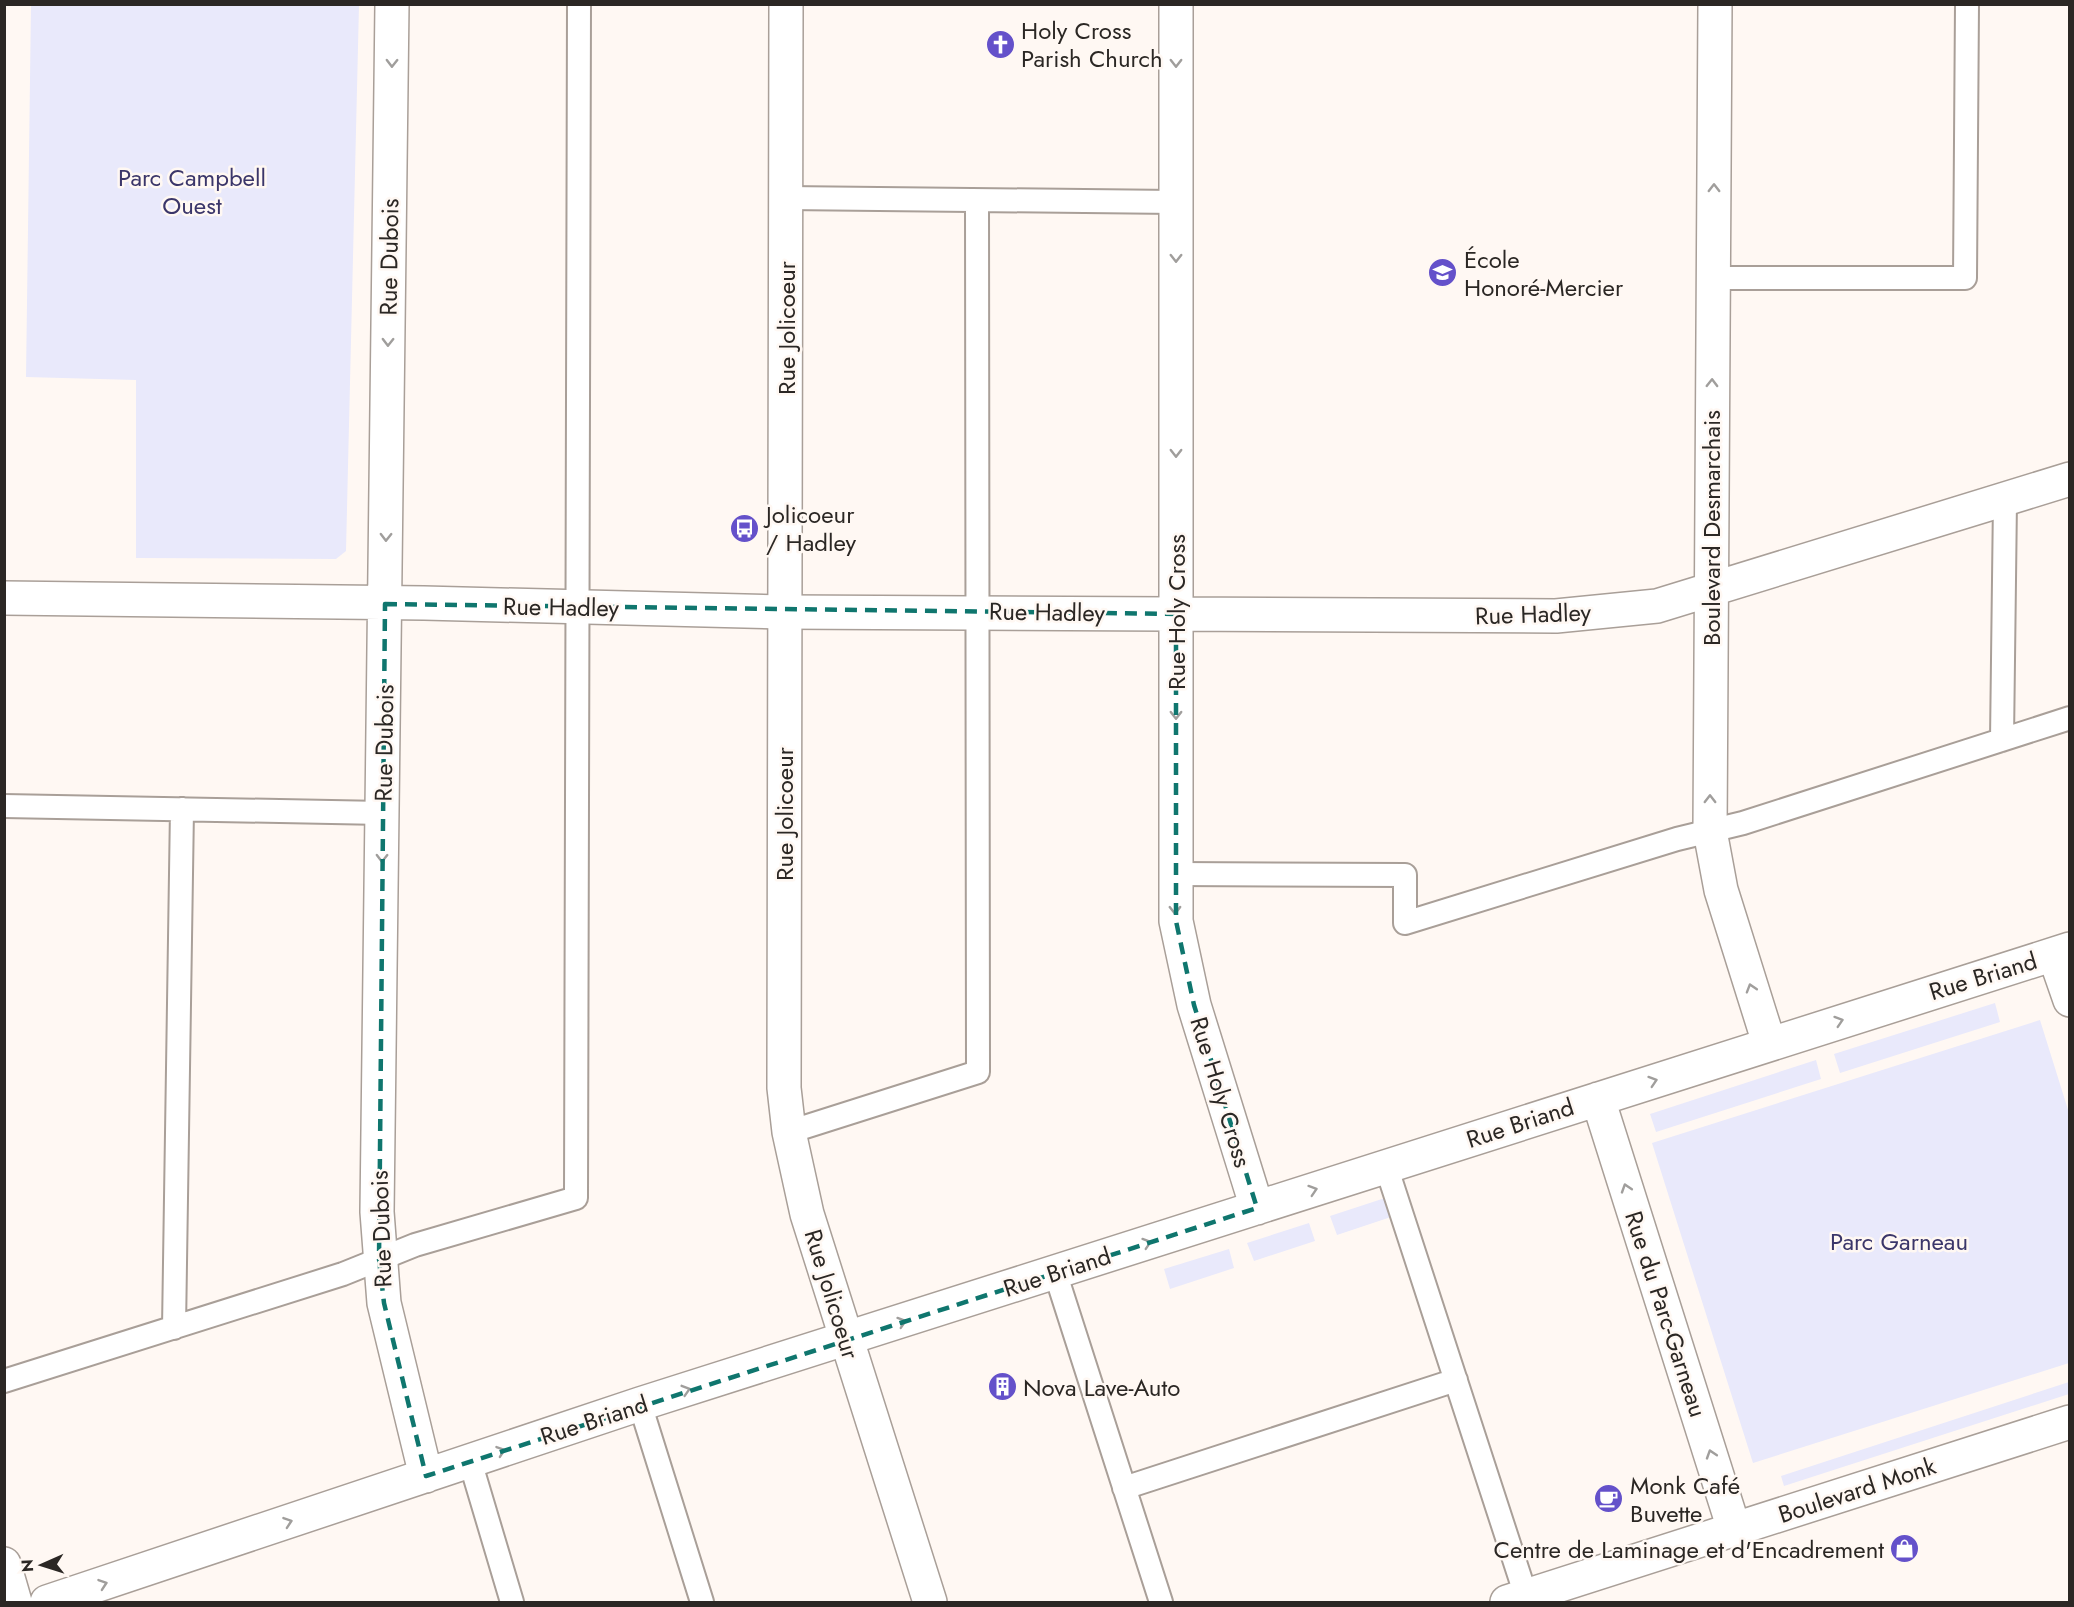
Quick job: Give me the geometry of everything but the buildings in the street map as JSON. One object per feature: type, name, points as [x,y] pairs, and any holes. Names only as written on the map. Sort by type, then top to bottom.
[{"type":"street","name":"Rue Dubois","points":[[392,4],[377,1212],[384,1303],[426,1476]]},
{"type":"street","name":"Rue Jolicoeur","points":[[786,4],[783,1088],[789,1132],[807,1214],[930,1602]]},
{"type":"street","name":"Rue Holy Cross","points":[[1176,4],[1176,921],[1182,962],[1257,1208]]},
{"type":"street","name":"Boulevard Desmarchais","points":[[1715,4],[1710,831],[1721,891],[1769,1043]]},
{"type":"street","name":"Rue Hadley","points":[[4,598],[784,612],[1556,616],[1657,606],[2070,479]]},
{"type":"street","name":"Rue Briand","points":[[47,1602],[640,1404],[2062,951]]},
{"type":"street","points":[[2062,951],[2070,1000]]},
{"type":"street","name":"Rue du Parc-Garneau","points":[[1598,1099],[1734,1530]]},
{"type":"street","name":"Boulevard Monk","points":[[1517,1599],[2070,1422]]},
{"type":"street","points":[[4,1564],[15,1602]]},
{"type":"lane","points":[[4,1381],[343,1274],[415,1245],[576,1198],[579,4]]},
{"type":"lane","points":[[1713,278],[1965,278],[1967,4]]},
{"type":"lane","points":[[786,198],[1176,202]]},
{"type":"lane","points":[[789,1132],[978,1072],[977,201]]},
{"type":"lane","points":[[2002,740],[2005,500]]},
{"type":"lane","points":[[1175,874],[1405,875],[1405,923],[1710,831],[1743,824],[2070,718]]},
{"type":"lane","points":[[4,806],[383,813]]},
{"type":"lane","points":[[174,1328],[182,809]]},
{"type":"lane","points":[[1386,1166],[1456,1380],[1517,1599]]},
{"type":"lane","points":[[1055,1272],[1161,1602]]},
{"type":"lane","points":[[1124,1488],[1456,1380]]},
{"type":"lane","points":[[640,1404],[702,1602]]},
{"type":"lane","points":[[470,1461],[512,1602]]},
{"type":"highlighted area","points":[[385,604],[1176,614],[1176,921],[1194,1005],[1257,1208],[426,1476],[384,1303],[379,1259]]},
{"type":"green space","name":"Parc Campbell Ouest","points":[[31,5],[359,5],[346,551],[336,559],[136,558],[136,380],[26,377]]},
{"type":"green space","points":[[1995,1003],[2000,1022],[1840,1073],[1834,1054]]},
{"type":"green space","name":"Parc Garneau","points":[[2040,1020],[2069,1113],[2069,1363],[1753,1463],[1652,1143]]},
{"type":"green space","points":[[1816,1060],[1821,1079],[1656,1132],[1650,1114]]},
{"type":"green space","points":[[1385,1198],[1391,1217],[1337,1235],[1330,1216]]},
{"type":"green space","points":[[1309,1223],[1315,1241],[1254,1261],[1247,1243]]},
{"type":"green space","points":[[1229,1249],[1234,1268],[1170,1289],[1164,1269]]},
{"type":"green space","points":[[2069,1382],[2069,1394],[1784,1486],[1781,1476]]},
{"type":"place","name":"Holy Cross Parish Church","points":[[1000,44]]},
{"type":"place","name":"École Honoré-Mercier","points":[[1443,273]]},
{"type":"place","name":"Jolicoeur / Hadley","points":[[745,528]]},
{"type":"place","name":"Nova Lave-Auto","points":[[1002,1387]]},
{"type":"place","name":"Monk Café Buvette","points":[[1609,1499]]},
{"type":"place","name":"Centre de Laminage et d'Encadrement","points":[[1905,1549]]}]
